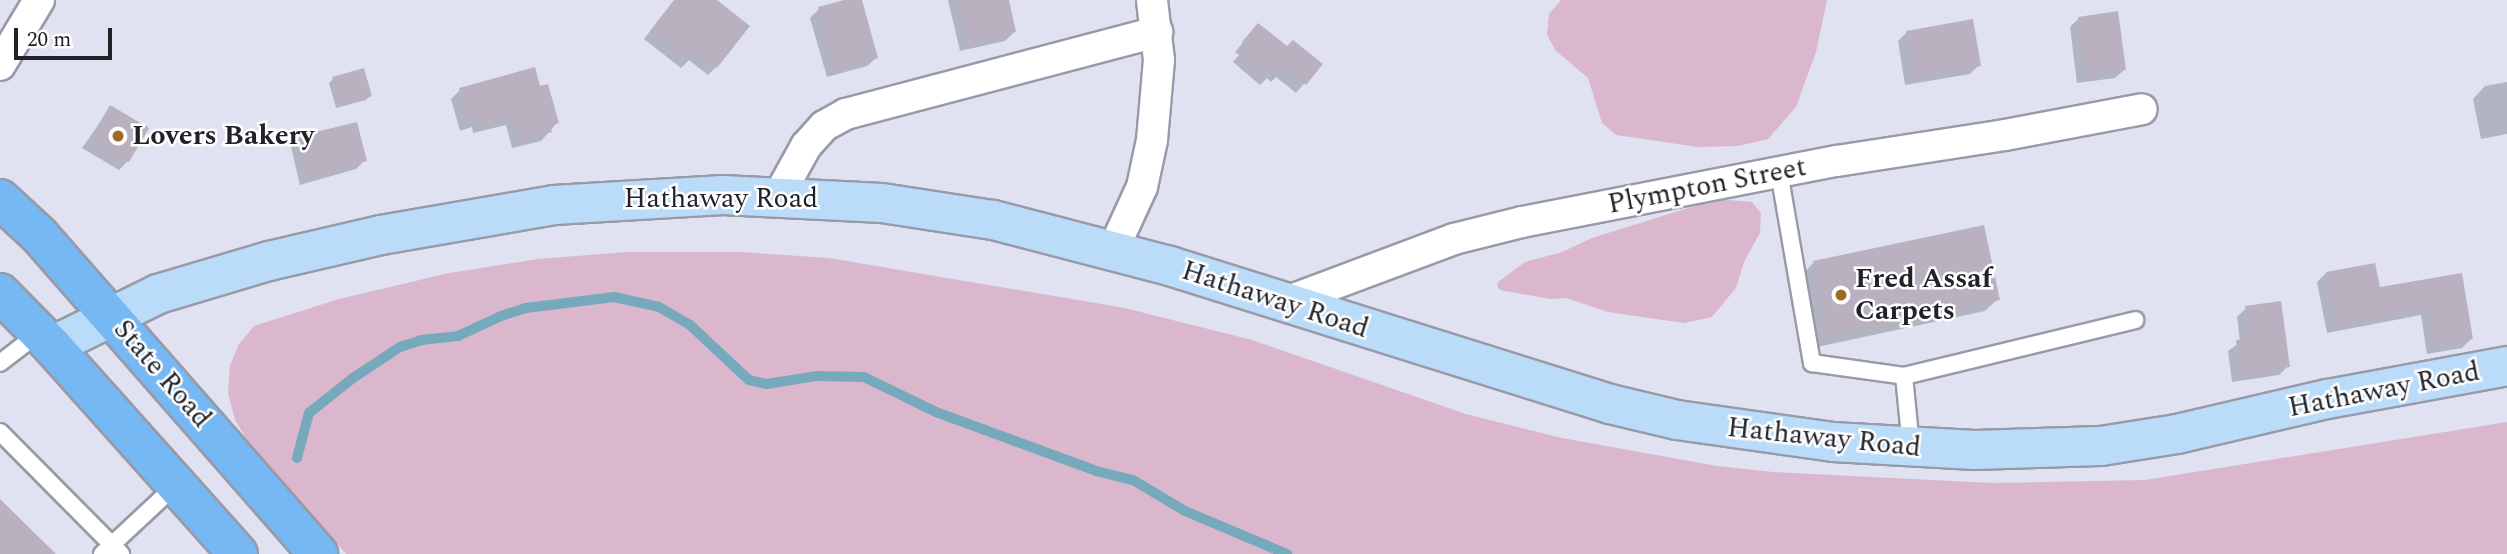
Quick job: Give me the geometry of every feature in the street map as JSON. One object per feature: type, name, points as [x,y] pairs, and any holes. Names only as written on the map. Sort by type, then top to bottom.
[{"type":"main road","name":"Hathaway Road","points":[[46,340],[111,316],[159,294],[218,275],[439,223],[609,199],[779,195],[932,210],[993,220],[1112,250],[1543,385],[1677,420],[1781,436],[1911,448],[2038,450],[2101,446],[2177,433],[2328,399],[2507,366]]},
{"type":"main road","name":"State Road","points":[[0,199],[39,235],[318,554]]},
{"type":"main road","points":[[0,293],[46,340],[238,554]]},
{"type":"street","points":[[0,65],[39,0]]},
{"type":"street","points":[[1112,250],[1133,208],[1148,164],[1158,89],[1157,32],[1152,0]]},
{"type":"street","points":[[779,195],[806,146],[824,126],[846,114],[1157,32]]},
{"type":"street","name":"Plympton Street","points":[[1283,303],[1454,239],[1522,222],[1779,172],[2142,109]]},
{"type":"lane","points":[[1779,172],[1812,363],[1904,376],[2135,320]]},
{"type":"lane","points":[[0,363],[46,340]]},
{"type":"lane","points":[[1904,376],[1911,448]]},
{"type":"lane","points":[[0,432],[112,551],[177,484]]},
{"type":"shaded area","points":[[1561,0],[1827,0],[1816,52],[1796,107],[1768,139],[1738,146],[1698,147],[1616,135],[1602,123],[1588,78],[1555,50],[1547,34],[1549,14]]},
{"type":"shaded area","points":[[1717,199],[1752,202],[1761,213],[1760,233],[1744,262],[1736,288],[1712,317],[1684,323],[1608,312],[1566,298],[1550,299],[1500,290],[1497,286],[1498,282],[1525,262]]},
{"type":"shaded area","points":[[627,252],[740,252],[829,258],[1125,308],[1252,340],[1466,414],[1562,438],[1717,466],[1773,472],[1992,483],[2145,480],[2507,422],[2507,554],[346,554],[247,440],[235,420],[228,393],[230,365],[239,344],[254,326],[339,299],[449,273],[538,259]]},
{"type":"building","points":[[674,0],[717,0],[750,26],[717,68],[697,52],[690,61],[651,30]]},
{"type":"building","points":[[844,0],[862,0],[878,58],[836,70],[818,7]]},
{"type":"building","points":[[959,0],[1009,0],[1016,32],[968,43]]},
{"type":"building","points":[[2118,11],[2126,70],[2086,75],[2078,17]]},
{"type":"building","points":[[1973,19],[1981,66],[1914,77],[1906,31]]},
{"type":"building","points":[[1258,23],[1287,46],[1293,40],[1323,64],[1306,85],[1285,69],[1281,74],[1276,70],[1270,77],[1240,53],[1246,46],[1242,42]]},
{"type":"building","points":[[535,67],[540,86],[548,84],[559,123],[550,125],[552,132],[521,141],[515,117],[482,126],[481,120],[468,123],[459,88]]},
{"type":"building","points":[[364,68],[372,96],[340,105],[332,77]]},
{"type":"building","points":[[110,105],[149,128],[129,162],[90,139]]},
{"type":"building","points":[[357,122],[367,161],[309,178],[299,136]]},
{"type":"building","points":[[1984,225],[2000,300],[1829,336],[1813,261]]},
{"type":"building","points":[[2375,263],[2380,287],[2462,273],[2473,339],[2436,346],[2429,307],[2336,325],[2326,272]]},
{"type":"building","points":[[2281,301],[2290,367],[2240,374],[2236,340],[2249,339],[2245,306]]},
{"type":"building","points":[[0,499],[56,554],[0,554]]},
{"type":"waterway","points":[[297,458],[309,413],[353,378],[400,347],[421,340],[458,336],[501,316],[526,308],[614,297],[659,307],[690,325],[749,380],[767,384],[817,376],[864,377],[936,412],[1096,471],[1133,480],[1185,511],[1287,554]]},
{"type":"place","name":"Lovers Bakery","points":[[118,136]]},
{"type":"place","name":"Fred Assaf Carpets","points":[[1841,295]]}]
